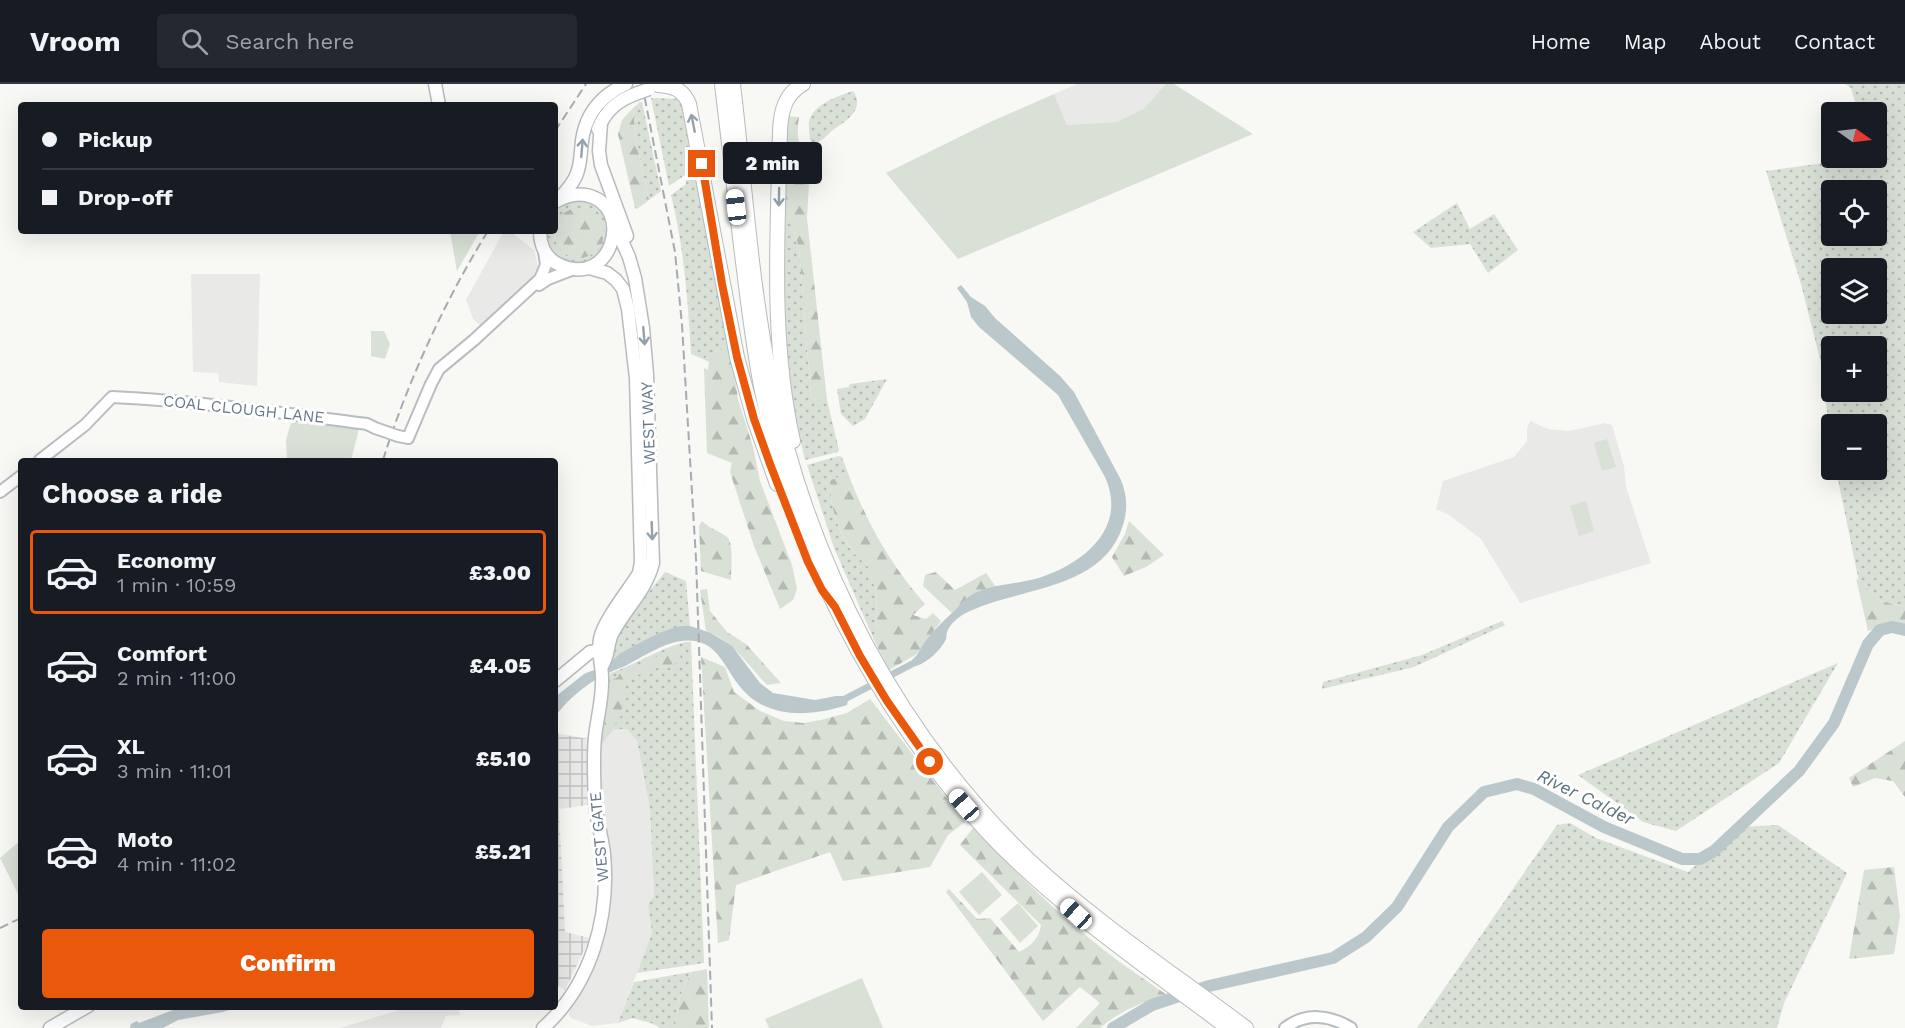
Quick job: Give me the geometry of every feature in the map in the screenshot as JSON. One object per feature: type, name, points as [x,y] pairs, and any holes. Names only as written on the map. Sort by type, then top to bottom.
[{"type":"highway","points":[[722,84],[750,323],[761,388],[790,498],[817,569],[860,656],[887,701],[949,788],[978,822],[1026,870],[1076,914],[1218,1014],[1246,1028]]},
{"type":"highway","points":[[733,84],[757,290],[772,387],[800,494],[813,532],[834,580],[869,651],[898,698],[926,740],[985,815],[1031,861],[1164,974]]},
{"type":"highway","points":[[803,84],[788,97],[780,117],[777,279],[780,347],[793,438],[804,483],[829,556],[834,580]]},
{"type":"highway","points":[[651,88],[676,88],[684,94],[689,104],[729,316],[754,419],[808,562],[822,590],[835,607]]},
{"type":"highway","points":[[1218,1014],[1228,1028]]},
{"type":"main road","points":[[558,199],[575,178],[585,128],[594,110],[604,97],[626,84]]},
{"type":"main road","points":[[435,86],[437,102]]},
{"type":"main road","points":[[635,278],[634,263],[626,234],[601,165],[599,151],[601,123],[605,115],[618,102],[651,88]]},
{"type":"main road","name":"WEST WAY","points":[[601,123],[593,144],[594,162],[608,209],[629,256],[643,328],[647,375],[653,563],[643,589],[611,636],[607,659],[602,666]]},
{"type":"main road","points":[[558,200],[568,195],[579,194],[600,201],[608,209]]},
{"type":"main road","points":[[530,290],[548,279],[574,269],[589,268],[600,262],[612,241],[613,221]]},
{"type":"main road","points":[[532,234],[555,262],[574,269]]},
{"type":"main road","points":[[530,290],[545,270],[546,261],[541,234]]},
{"type":"main road","name":"WEST WAY","points":[[589,268],[607,273],[623,289],[631,329],[636,390],[641,562],[639,573],[603,627],[596,647]]},
{"type":"main road","name":"COAL CLOUGH LANE","points":[[43,458],[85,425],[112,396],[189,402],[367,424],[403,437],[439,369],[530,290]]},
{"type":"main road","points":[[0,492],[18,478]]},
{"type":"main road","name":"WEST WAY","points":[[596,647],[606,640],[616,621],[620,621]]},
{"type":"main road","points":[[558,679],[596,647],[602,666]]},
{"type":"main road","name":"WEST GATE","points":[[543,1028],[565,1005],[582,976],[595,945],[602,918],[605,885],[594,777],[595,737],[602,666]]},
{"type":"main road","points":[[50,1028],[81,1010]]},
{"type":"main road","points":[[1285,1028],[1302,1019],[1320,1017],[1337,1020],[1351,1028]]},
{"type":"shaded area","points":[[1077,84],[1166,84],[1144,110],[1116,122],[1067,125],[1054,94]]},
{"type":"shaded area","points":[[502,234],[514,234],[534,250],[538,266],[530,282],[481,326],[473,319],[466,300]]},
{"type":"shaded area","points":[[191,274],[260,274],[257,386],[219,382],[218,373],[193,372]]},
{"type":"shaded area","points":[[961,285],[971,297],[985,306],[995,318],[1060,376],[1074,392],[1121,480],[1126,497],[1126,513],[1112,547],[1097,563],[1055,584],[984,605],[964,614],[951,625],[944,643],[937,652],[916,666],[914,663],[917,655],[925,642],[966,599],[984,589],[1035,579],[1068,565],[1096,543],[1111,513],[1111,496],[1105,477],[1058,395],[979,327],[971,317],[967,302],[957,288]]},
{"type":"shaded area","points":[[1530,421],[1548,429],[1569,431],[1605,423],[1612,425],[1624,466],[1626,487],[1651,563],[1520,603],[1481,539],[1449,515],[1436,509],[1443,481],[1514,457],[1527,441]]},
{"type":"shaded area","points":[[690,626],[711,633],[732,646],[760,683],[773,693],[815,700],[845,696],[848,699],[847,705],[818,712],[774,710],[749,696],[718,655],[708,646],[692,641],[682,641],[652,651],[595,680],[574,696],[558,713],[558,695],[584,674],[606,666],[619,654],[668,630]]},
{"type":"shaded area","points":[[614,729],[627,729],[637,741],[650,809],[654,896],[648,905],[652,933],[618,1023],[592,1026],[571,1018],[569,1015],[598,958],[610,913],[612,870],[600,777],[600,747]]},
{"type":"shaded area","points":[[558,734],[589,739],[587,784],[589,805],[559,809],[565,932],[590,938],[565,990],[558,986]]},
{"type":"shaded area","points":[[173,1010],[229,1010],[178,1020],[163,1028],[130,1028],[131,1024],[137,1021],[139,1023]]},
{"type":"shaded area","points":[[399,1010],[459,1010],[460,1015],[446,1016],[441,1028],[340,1028]]},
{"type":"green space","points":[[1166,84],[1174,84],[1253,134],[958,259],[886,173],[988,123],[1054,94],[1067,125],[1116,122],[1144,109]]},
{"type":"green space","points":[[1845,84],[1905,84],[1905,607],[1880,601],[1859,582],[1838,480],[1887,480],[1887,414],[1827,414],[1826,402],[1887,402],[1887,336],[1821,336],[1821,363],[1801,284],[1766,171],[1821,163],[1821,168],[1887,168],[1887,102],[1855,102],[1851,88]]},
{"type":"green space","points":[[853,91],[857,103],[853,114],[824,138],[813,143],[810,140],[809,125],[812,115],[821,105]]},
{"type":"green space","points":[[651,98],[682,99],[730,344],[703,359],[691,354],[682,254],[671,195],[686,184],[685,175],[669,186]]},
{"type":"green space","points":[[642,102],[661,191],[649,200],[636,141],[633,108]]},
{"type":"green space","points":[[633,108],[636,141],[649,200],[637,209],[618,134],[622,120]]},
{"type":"green space","points":[[785,116],[799,117],[799,142],[810,165],[807,218],[827,400],[816,400],[811,396],[799,247],[788,213],[784,212]]},
{"type":"green space","points":[[582,201],[597,207],[606,215],[610,225],[607,241],[599,258],[578,266],[559,259],[547,242],[546,234],[554,234],[554,239],[595,252],[603,238],[558,224],[558,210]]},
{"type":"green space","points":[[1457,203],[1470,229],[1494,214],[1518,250],[1488,273],[1470,244],[1431,248],[1413,232]]},
{"type":"green space","points":[[579,208],[593,212],[600,219],[603,228],[600,247],[593,254],[579,258],[565,254],[558,247],[554,234],[558,234],[558,219],[565,212]]},
{"type":"green space","points":[[784,212],[788,212],[799,247],[811,396],[816,400],[827,400],[839,450],[805,460],[788,368],[783,275]]},
{"type":"green space","points":[[451,234],[478,234],[457,271]]},
{"type":"green space","points":[[371,331],[384,331],[390,344],[385,359],[371,356]]},
{"type":"green space","points":[[730,344],[738,399],[753,447],[760,481],[792,565],[797,589],[793,600],[780,609],[754,546],[730,472],[732,463],[707,453],[704,368],[708,370],[709,362],[703,359]]},
{"type":"green space","points":[[887,379],[865,419],[853,426],[841,414],[837,389],[849,387],[850,384]]},
{"type":"green space","points":[[292,419],[359,429],[352,458],[287,458],[286,440]]},
{"type":"green space","points":[[1607,439],[1616,467],[1602,471],[1594,443]]},
{"type":"green space","points":[[842,457],[848,473],[831,480],[831,501],[836,521],[844,538],[854,553],[867,564],[876,591],[875,642],[834,548],[807,465]]},
{"type":"green space","points":[[848,473],[880,542],[890,559],[925,604],[913,615],[926,619],[933,613],[941,621],[917,654],[889,670],[875,642],[876,591],[867,564],[854,553],[844,537],[832,504],[831,480]]},
{"type":"green space","points":[[1586,501],[1594,531],[1579,536],[1570,506]]},
{"type":"green space","points":[[702,521],[729,540],[731,580],[701,571],[699,526]]},
{"type":"green space","points":[[1129,521],[1164,555],[1146,567],[1124,576],[1112,557],[1125,534]]},
{"type":"green space","points":[[665,572],[686,581],[690,626],[664,632],[644,641],[619,655],[610,664],[612,642],[630,615]]},
{"type":"green space","points":[[936,572],[955,590],[986,573],[996,587],[972,596],[952,613],[923,586],[925,575]]},
{"type":"green space","points":[[1856,578],[1880,601],[1905,607],[1905,627],[1890,623],[1868,631]]},
{"type":"green space","points":[[707,589],[710,611],[727,632],[746,644],[781,683],[767,685],[732,647],[706,631],[700,590]]},
{"type":"green space","points":[[1502,621],[1505,625],[1414,667],[1322,689],[1323,682],[1422,655]]},
{"type":"green space","points":[[685,642],[691,642],[704,963],[637,973],[652,933],[648,905],[654,896],[650,809],[637,741],[627,729],[614,729],[600,747],[608,679],[611,673]]},
{"type":"green space","points":[[676,648],[681,658],[675,664],[648,670],[625,682],[621,716],[601,743],[607,683],[618,677],[620,673]]},
{"type":"green space","points":[[701,657],[725,667],[734,692],[760,711],[784,721],[803,723],[821,720],[847,713],[870,699],[965,822],[948,835],[930,867],[843,881],[830,852],[736,885],[729,940],[718,943]]},
{"type":"green space","points":[[1838,663],[1779,763],[1676,831],[1643,822],[1578,775]]},
{"type":"green space","points":[[1905,741],[1905,797],[1893,781],[1875,778],[1853,787],[1849,778]]},
{"type":"green space","points":[[1570,823],[1596,838],[1688,872],[1740,827],[1778,825],[1847,873],[1784,1003],[1777,1028],[1417,1028],[1557,825]]},
{"type":"green space","points":[[973,828],[1069,921],[1112,956],[1167,995],[1132,1008],[1100,1028],[1076,1028],[1100,1003],[1080,987],[1043,1021],[946,892],[949,889],[977,919],[990,918],[1019,952],[1031,945],[1038,934],[1041,925],[960,845]]},
{"type":"green space","points":[[18,843],[18,894],[0,858]]},
{"type":"green space","points":[[1894,867],[1900,916],[1894,954],[1849,959],[1864,870]]},
{"type":"green space","points":[[982,872],[1002,895],[979,915],[959,892]]},
{"type":"green space","points":[[1018,903],[1038,926],[1020,943],[1000,919]]},
{"type":"green space","points":[[707,969],[709,1028],[675,1028],[679,999],[691,972]]},
{"type":"green space","points":[[691,972],[679,999],[675,1028],[660,1028],[632,1018],[618,1023],[634,982]]},
{"type":"green space","points":[[862,978],[883,1028],[769,1028],[765,1019]]},
{"type":"waterway","name":"River Calder","points":[[1113,1028],[1152,1005],[1209,986],[1333,958],[1366,937],[1397,907],[1448,827],[1484,792],[1517,784],[1534,789],[1604,827],[1682,859],[1700,859],[1714,851],[1799,771],[1834,723],[1868,644],[1880,630],[1892,627],[1905,630]]},
{"type":"waterway","points":[[841,701],[914,663],[920,657]]},
{"type":"railway","points":[[558,126],[586,84]]},
{"type":"railway","points":[[642,84],[675,252],[682,325],[696,559],[712,1028]]},
{"type":"railway","points":[[384,458],[403,401],[428,342],[486,234]]},
{"type":"railway","points":[[0,928],[18,919]]},
{"type":"route","points":[[702,164],[737,357],[754,419],[770,464],[808,562],[822,590],[835,607],[860,656],[887,701],[930,762]]}]
